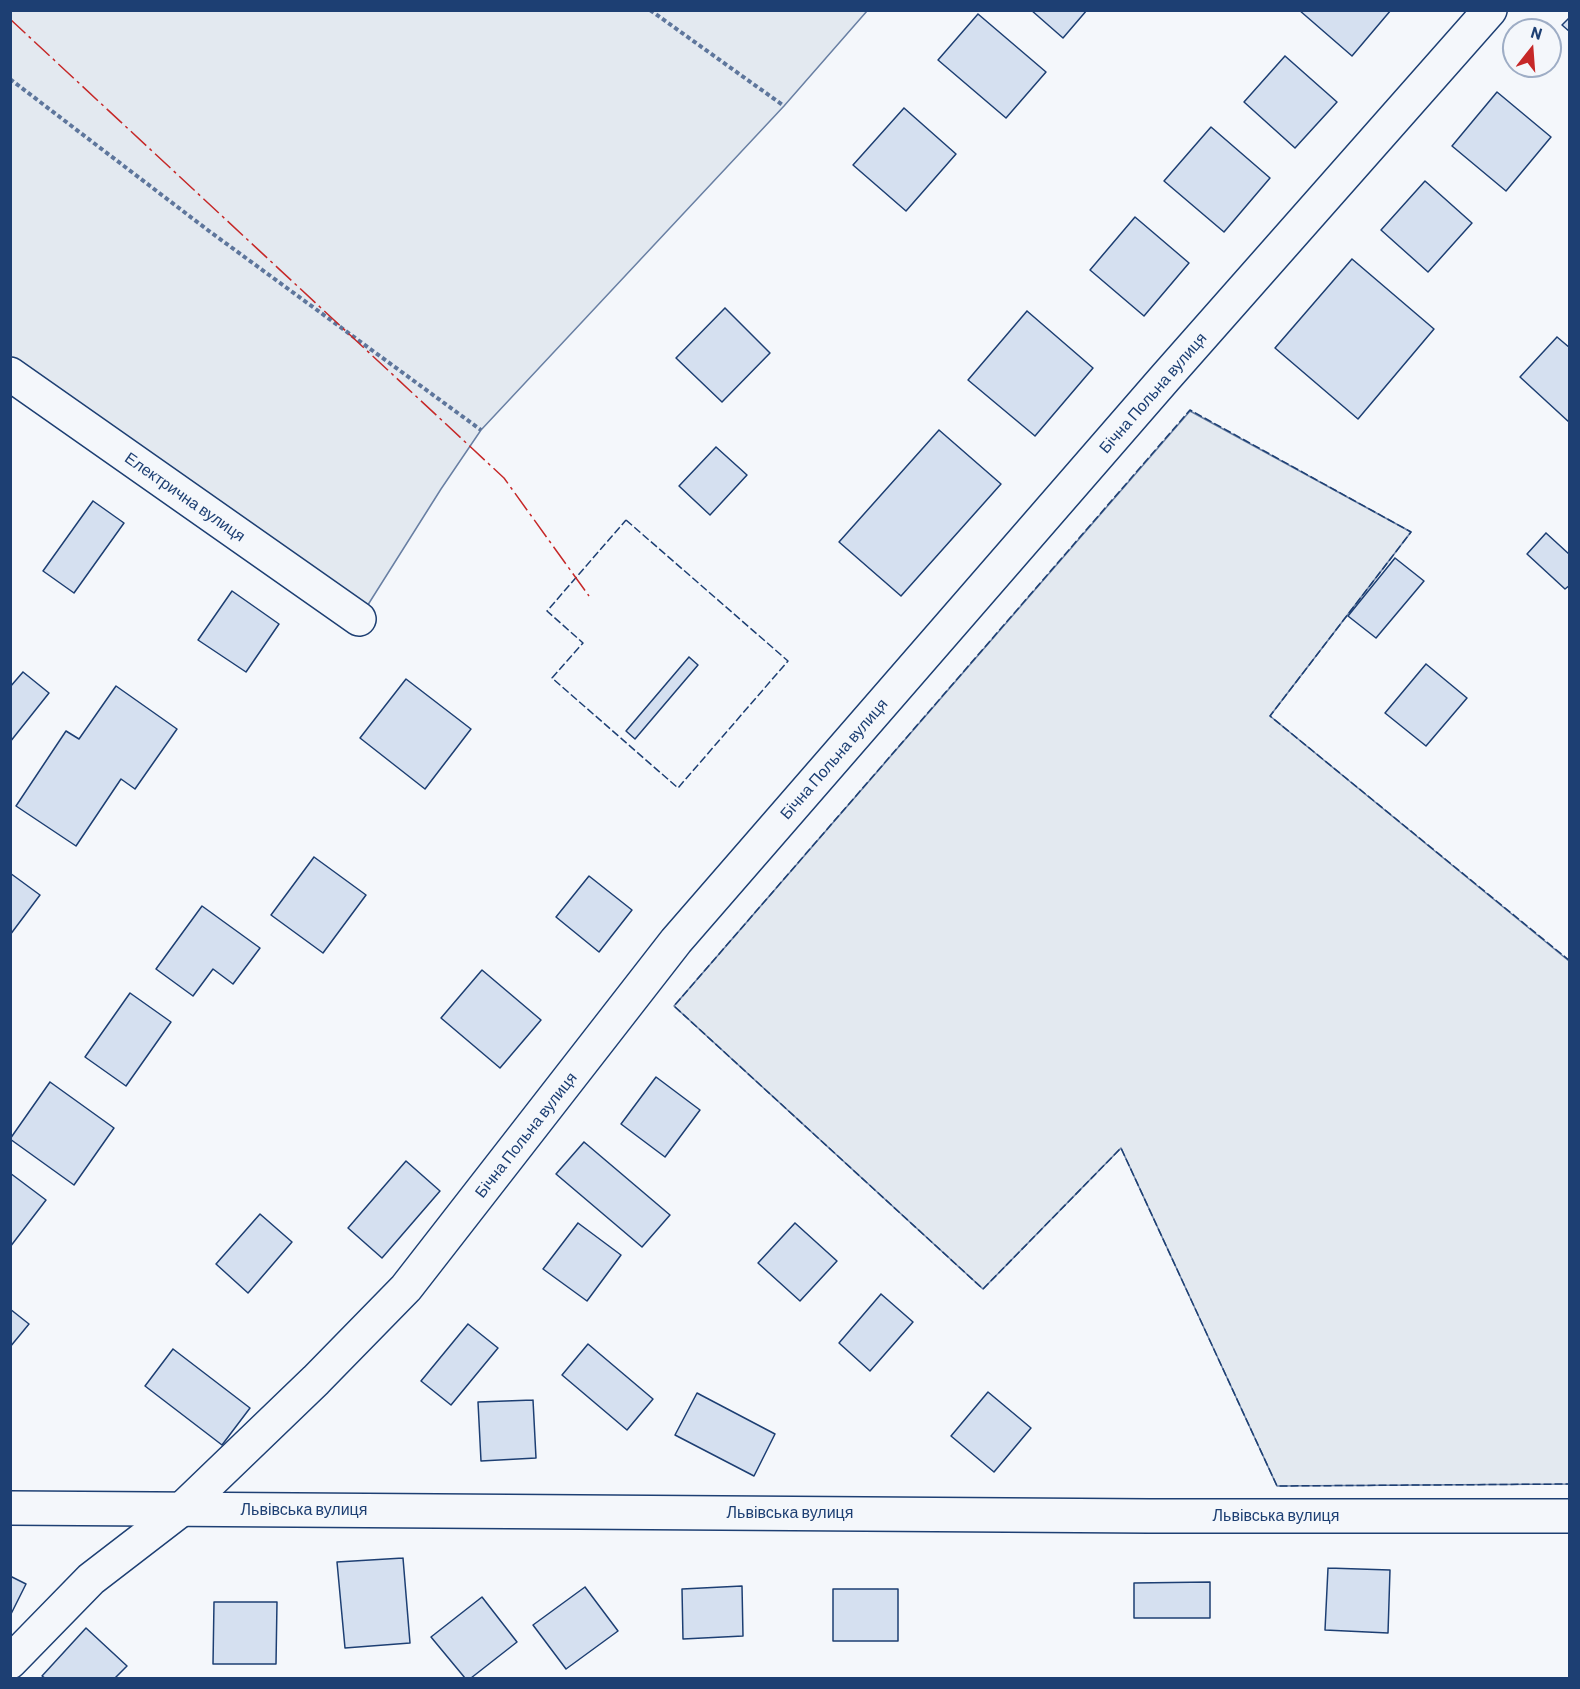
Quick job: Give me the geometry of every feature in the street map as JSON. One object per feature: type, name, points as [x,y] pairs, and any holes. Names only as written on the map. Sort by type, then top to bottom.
[{"type":"street","name":"Бічна Польна вулиця","points":[[10,1662],[91,1579],[182,1509],[316,1380],[406,1288],[676,941],[1165,378],[1490,10]]},
{"type":"street","name":"Електрична вулиця","points":[[10,374],[359,620]]},
{"type":"street","name":"Львівська вулиця","points":[[10,1508],[1149,1516],[1569,1516]]},
{"type":"path","points":[[650,10],[784,106]]},
{"type":"path","points":[[10,79],[209,231],[481,430]]},
{"type":"shaded area","points":[[10,11],[867,11],[784,106],[481,430],[359,619],[11,383]]},
{"type":"shaded area","points":[[1190,411],[1411,532],[1270,716],[1569,961],[1569,1484],[1277,1486],[1121,1148],[983,1289],[674,1006]]},
{"type":"building","points":[[1031,10],[1087,10],[1063,38]]},
{"type":"building","points":[[1299,10],[1391,10],[1352,56]]},
{"type":"building","points":[[978,14],[1046,72],[1006,118],[938,60]]},
{"type":"building","points":[[1570,17],[1570,32],[1562,25]]},
{"type":"building","points":[[1285,56],[1337,102],[1295,148],[1244,102]]},
{"type":"building","points":[[1497,92],[1551,137],[1506,191],[1452,146]]},
{"type":"building","points":[[904,108],[956,154],[906,211],[853,165]]},
{"type":"building","points":[[1211,127],[1270,178],[1224,232],[1164,181]]},
{"type":"building","points":[[1425,181],[1472,223],[1428,272],[1381,230]]},
{"type":"building","points":[[1135,217],[1189,263],[1144,316],[1090,270]]},
{"type":"building","points":[[1352,259],[1434,329],[1358,419],[1275,348]]},
{"type":"building","points":[[725,308],[770,353],[722,402],[676,358]]},
{"type":"building","points":[[1027,311],[1093,368],[1035,436],[968,380]]},
{"type":"building","points":[[1557,337],[1570,348],[1570,423],[1520,377]]},
{"type":"building","points":[[939,430],[1001,484],[901,596],[839,542]]},
{"type":"building","points":[[716,447],[747,475],[710,515],[679,486]]},
{"type":"building","points":[[93,501],[124,523],[74,593],[43,571]]},
{"type":"building","points":[[1546,533],[1570,555],[1570,585],[1565,589],[1527,554]]},
{"type":"building","points":[[1395,558],[1424,581],[1376,638],[1348,616]]},
{"type":"building","points":[[232,591],[279,624],[246,672],[198,640]]},
{"type":"building","points":[[689,657],[698,665],[635,739],[626,731]]},
{"type":"building","points":[[1426,664],[1467,698],[1426,746],[1385,713]]},
{"type":"building","points":[[23,672],[49,693],[10,742],[10,687]]},
{"type":"building","points":[[406,679],[471,729],[425,789],[360,738]]},
{"type":"building","points":[[116,686],[177,729],[135,789],[121,779],[76,846],[16,806],[66,731],[79,739]]},
{"type":"building","points":[[314,857],[366,895],[323,953],[271,915]]},
{"type":"building","points":[[10,873],[40,895],[10,935]]},
{"type":"building","points":[[589,876],[632,910],[599,952],[556,917]]},
{"type":"building","points":[[202,906],[260,948],[233,984],[213,969],[193,996],[156,969]]},
{"type":"building","points":[[482,970],[541,1020],[500,1068],[441,1018]]},
{"type":"building","points":[[130,993],[171,1022],[126,1086],[85,1057]]},
{"type":"building","points":[[656,1077],[700,1110],[665,1157],[621,1124]]},
{"type":"building","points":[[50,1082],[114,1128],[74,1185],[10,1139]]},
{"type":"building","points":[[584,1142],[670,1215],[642,1247],[556,1174]]},
{"type":"building","points":[[406,1161],[440,1191],[382,1258],[348,1228]]},
{"type":"building","points":[[10,1173],[46,1200],[10,1247]]},
{"type":"building","points":[[260,1214],[292,1242],[248,1293],[216,1264]]},
{"type":"building","points":[[578,1223],[621,1255],[587,1301],[543,1269]]},
{"type":"building","points":[[795,1223],[837,1261],[800,1301],[758,1263]]},
{"type":"building","points":[[881,1294],[913,1322],[870,1371],[839,1343]]},
{"type":"building","points":[[10,1309],[29,1324],[10,1347]]},
{"type":"building","points":[[468,1324],[498,1348],[451,1405],[421,1381]]},
{"type":"building","points":[[588,1344],[653,1399],[627,1430],[562,1375]]},
{"type":"building","points":[[173,1349],[250,1408],[222,1445],[145,1386]]},
{"type":"building","points":[[988,1392],[1031,1428],[994,1472],[951,1436]]},
{"type":"building","points":[[697,1393],[775,1434],[754,1476],[675,1435]]},
{"type":"building","points":[[533,1400],[536,1458],[481,1461],[478,1402]]},
{"type":"building","points":[[403,1558],[410,1643],[345,1648],[337,1562]]},
{"type":"building","points":[[1328,1568],[1390,1570],[1388,1633],[1325,1630]]},
{"type":"building","points":[[10,1576],[26,1584],[10,1616]]},
{"type":"building","points":[[1210,1582],[1210,1618],[1134,1618],[1134,1583]]},
{"type":"building","points":[[742,1586],[743,1636],[683,1639],[682,1589]]},
{"type":"building","points":[[585,1587],[618,1631],[566,1669],[533,1625]]},
{"type":"building","points":[[833,1589],[898,1589],[898,1641],[833,1641]]},
{"type":"building","points":[[482,1597],[517,1642],[471,1678],[465,1678],[431,1637]]},
{"type":"building","points":[[214,1602],[277,1602],[276,1664],[213,1664]]},
{"type":"building","points":[[86,1628],[127,1666],[115,1678],[45,1678],[42,1676]]},
{"type":"fence","points":[[1570,961],[1270,716],[1411,532],[1190,410],[674,1006],[983,1289],[1121,1148],[1277,1486],[1570,1484]]},
{"type":"fence","points":[[626,520],[788,661],[678,788],[552,678],[583,643],[547,611],[626,520]]},
{"type":"power","points":[[10,19],[504,478],[589,596]]}]
